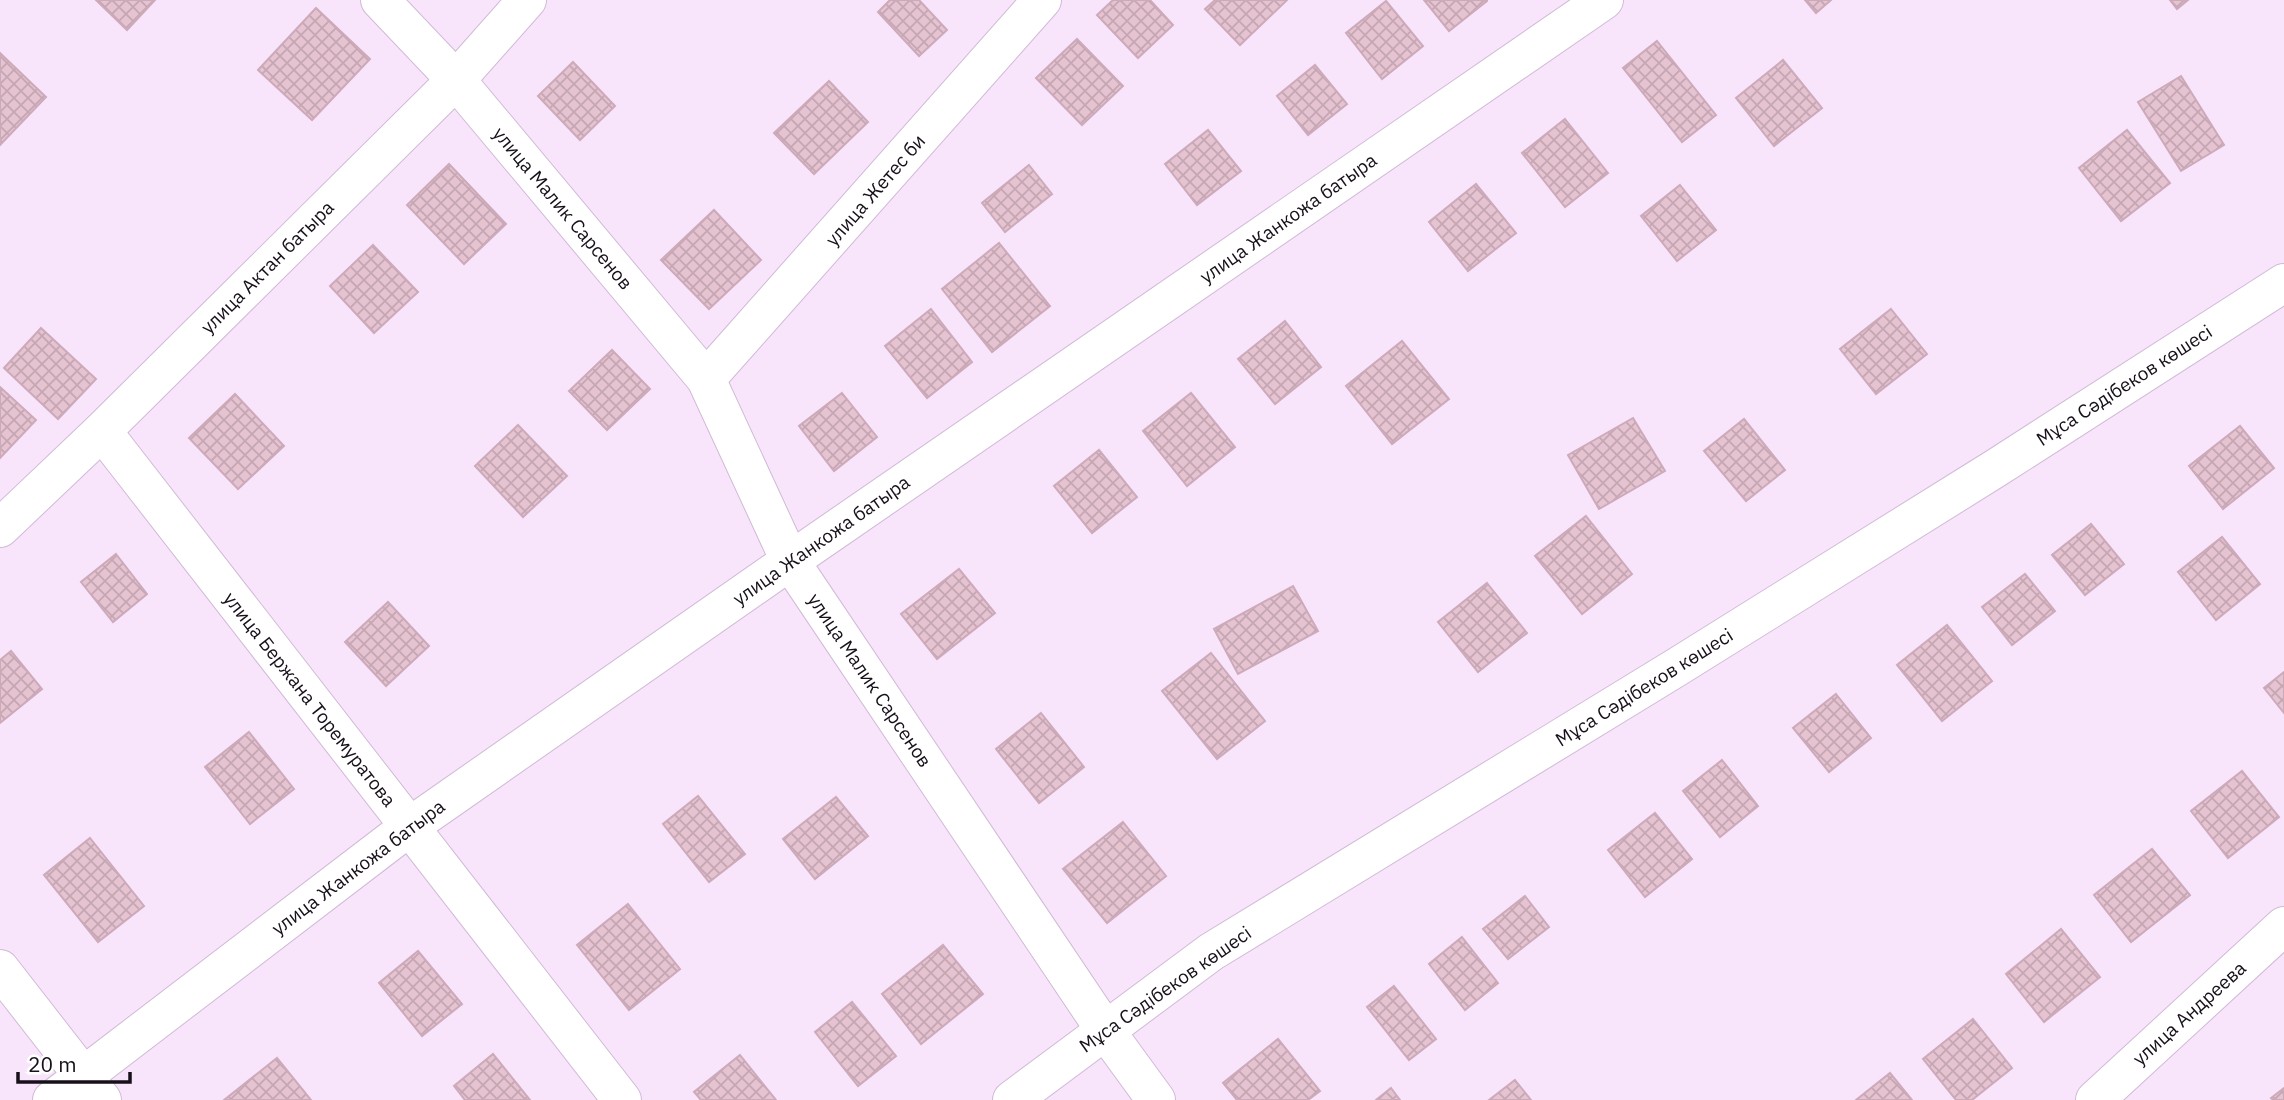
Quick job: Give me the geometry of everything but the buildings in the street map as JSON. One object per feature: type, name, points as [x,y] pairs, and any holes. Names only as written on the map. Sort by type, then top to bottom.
[{"type":"street","name":"улица Малик Сарсенов","points":[[380,0],[456,80],[706,379],[790,561],[1105,1030],[1156,1100]]},
{"type":"street","name":"улица Актан батыра","points":[[0,528],[102,431],[456,80],[527,0]]},
{"type":"street","name":"улица Жетес би","points":[[706,379],[1042,0]]},
{"type":"street","name":"улица Жанкожа батыра","points":[[52,1100],[92,1088],[409,827],[1604,0]]},
{"type":"street","name":"Мұса Сәдібеков көшесі","points":[[1012,1100],[1211,952],[1725,637],[2284,283]]},
{"type":"street","name":"улица Бержана Торемуратова","points":[[102,431],[622,1100]]},
{"type":"street","name":"улица Андреева","points":[[2095,1100],[2284,926]]},
{"type":"street","points":[[0,969],[92,1088]]}]
